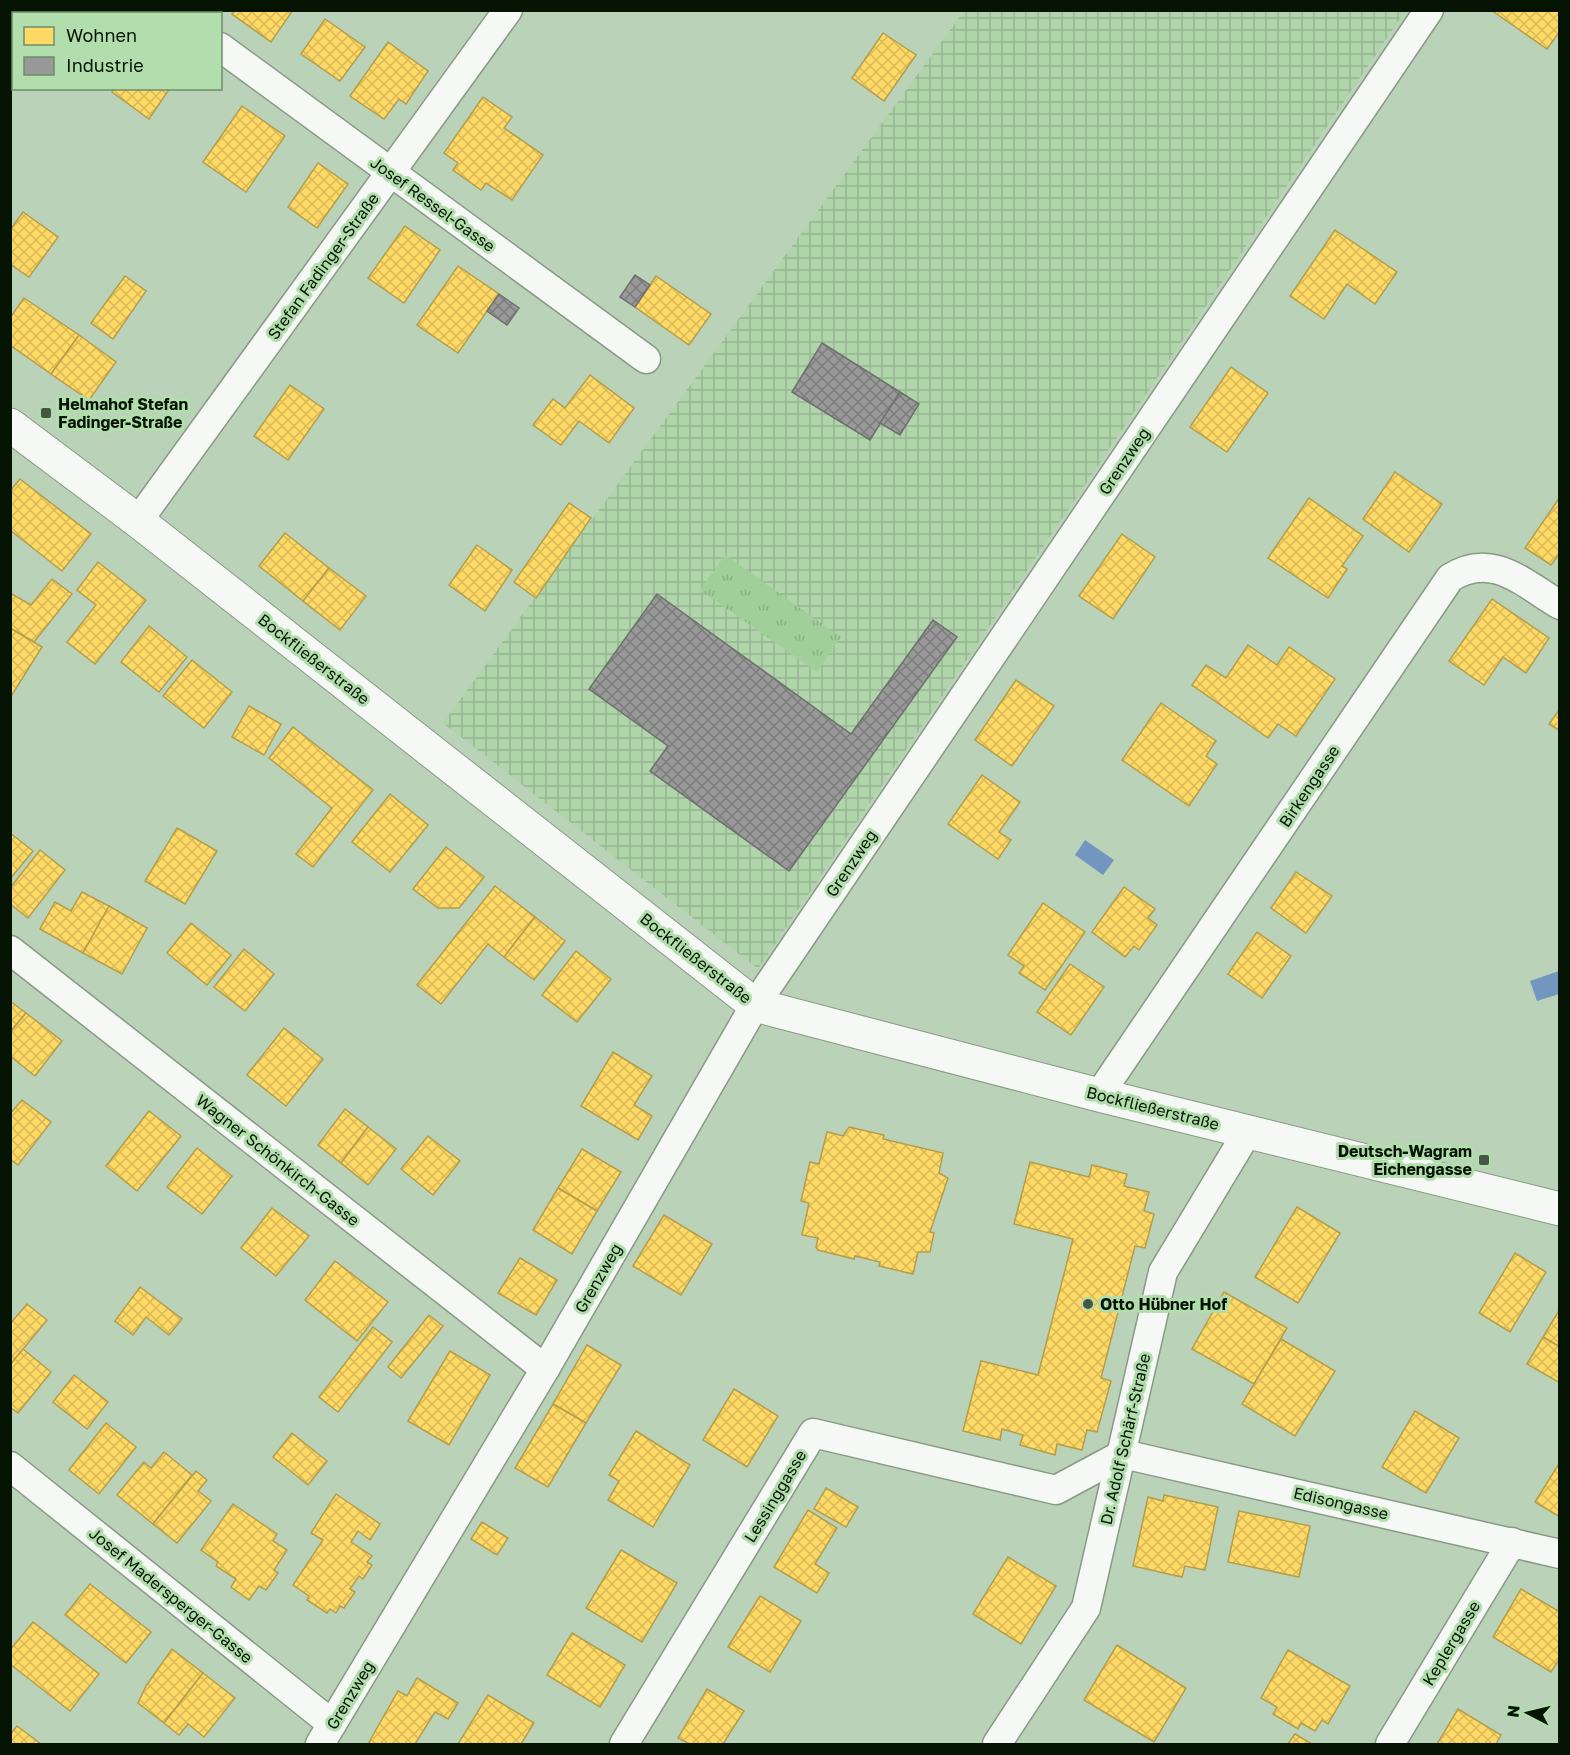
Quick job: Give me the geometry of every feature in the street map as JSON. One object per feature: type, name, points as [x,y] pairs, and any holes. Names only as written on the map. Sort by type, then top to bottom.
[{"type":"main road","name":"Bockfließerstraße","points":[[10,425],[138,521],[755,1005],[1099,1095],[1560,1209]]},
{"type":"street","name":"Stefan Fadinger-Straße","points":[[138,521],[508,10]]},
{"type":"street","name":"Grenzweg","points":[[326,1734],[545,1369],[755,1005],[1429,10]]},
{"type":"street","name":"Josef Ressel-Gasse","points":[[222,48],[646,359]]},
{"type":"street","name":"Birkengasse","points":[[1099,1095],[1450,578],[1473,567],[1500,569],[1560,605]]},
{"type":"street","name":"Wagner Schönkirch-Gasse","points":[[10,950],[545,1369]]},
{"type":"street","name":"Dr. Adolf Schärf-Straße","points":[[997,1744],[1086,1608],[1163,1272],[1248,1131]]},
{"type":"street","name":"Lessinggasse","points":[[624,1744],[813,1433],[1056,1490],[1122,1454]]},
{"type":"street","name":"Edisongasse","points":[[1122,1454],[1560,1554]]},
{"type":"street","name":"Josef Madersperger-Gasse","points":[[10,1466],[326,1734]]},
{"type":"street","name":"Keplergasse","points":[[1390,1744],[1512,1542]]},
{"type":"shaded area","points":[[964,11],[1405,11],[758,969],[443,723]]},
{"type":"green space","points":[[725,555],[841,637],[817,672],[700,590]]},
{"type":"water","points":[[1085,840],[1114,860],[1103,875],[1075,855]]},
{"type":"water","points":[[1559,971],[1559,994],[1537,1001],[1530,981]]},
{"type":"building: Wohnen","points":[[16,10],[97,10],[100,12],[17,12]]},
{"type":"building: Wohnen","points":[[235,10],[293,10],[271,42],[232,14]]},
{"type":"building: Wohnen","points":[[1491,10],[1560,10],[1560,31],[1547,49]]},
{"type":"building: Wohnen","points":[[325,19],[365,47],[340,81],[301,54]]},
{"type":"building: Wohnen","points":[[883,33],[916,55],[884,101],[852,78]]},
{"type":"building: Wohnen","points":[[388,42],[428,71],[406,104],[399,99],[384,119],[350,96]]},
{"type":"building: Wohnen","points":[[113,90],[169,90],[149,119],[112,92]]},
{"type":"building: Wohnen","points":[[483,97],[512,117],[504,128],[543,155],[512,200],[486,183],[481,190],[453,170],[458,163],[444,153]]},
{"type":"building: Wohnen","points":[[242,106],[285,136],[246,192],[203,162]]},
{"type":"building: Wohnen","points":[[318,163],[348,184],[317,228],[288,207]]},
{"type":"building: Wohnen","points":[[23,212],[58,237],[29,277],[10,264],[10,230]]},
{"type":"building: Wohnen","points":[[405,226],[440,250],[404,303],[368,278]]},
{"type":"building: Wohnen","points":[[1335,230],[1397,272],[1375,304],[1347,284],[1324,319],[1290,296]]},
{"type":"building: Wohnen","points":[[458,266],[499,294],[458,353],[417,325]]},
{"type":"building: Wohnen","points":[[125,276],[146,291],[113,339],[91,323]]},
{"type":"building: Wohnen","points":[[656,276],[711,314],[689,345],[635,307]]},
{"type":"building: Wohnen","points":[[24,298],[79,335],[51,374],[10,345],[10,318]]},
{"type":"building: Wohnen","points":[[79,335],[116,362],[89,400],[51,374]]},
{"type":"building: Wohnen","points":[[1231,367],[1268,393],[1227,452],[1190,427]]},
{"type":"building: Wohnen","points":[[590,375],[634,408],[609,443],[579,421],[561,445],[533,425],[553,399],[565,408]]},
{"type":"building: Wohnen","points":[[290,385],[324,409],[288,460],[254,436]]},
{"type":"building: Wohnen","points":[[1395,472],[1442,504],[1409,552],[1363,519]]},
{"type":"building: Wohnen","points":[[20,479],[91,534],[62,571],[10,530],[10,491]]},
{"type":"building: Wohnen","points":[[1560,497],[1560,553],[1551,565],[1525,548]]},
{"type":"building: Wohnen","points":[[1309,498],[1363,536],[1342,566],[1347,569],[1328,598],[1268,558]]},
{"type":"building: Wohnen","points":[[569,503],[591,518],[536,598],[514,582]]},
{"type":"building: Wohnen","points":[[285,533],[329,568],[303,601],[259,566]]},
{"type":"building: Wohnen","points":[[1122,534],[1155,557],[1113,619],[1079,596]]},
{"type":"building: Wohnen","points":[[477,545],[512,570],[485,611],[449,585]]},
{"type":"building: Wohnen","points":[[98,562],[146,600],[95,664],[67,642],[96,605],[77,590]]},
{"type":"building: Wohnen","points":[[329,568],[366,596],[340,630],[303,601]]},
{"type":"building: Wohnen","points":[[52,579],[72,594],[34,642],[10,628],[10,593],[31,605]]},
{"type":"building: Wohnen","points":[[1492,599],[1549,638],[1526,673],[1503,657],[1484,685],[1449,661]]},
{"type":"building: Wohnen","points":[[149,626],[187,657],[159,692],[121,662]]},
{"type":"building: Wohnen","points":[[10,628],[42,647],[10,698]]},
{"type":"building: Wohnen","points":[[1248,645],[1277,665],[1289,647],[1335,679],[1296,736],[1278,724],[1268,738],[1192,685],[1206,665],[1226,678]]},
{"type":"building: Wohnen","points":[[192,660],[232,692],[204,728],[163,696]]},
{"type":"building: Wohnen","points":[[1016,680],[1054,706],[1012,766],[975,740]]},
{"type":"building: Wohnen","points":[[1161,703],[1216,741],[1206,756],[1217,764],[1189,806],[1122,760]]},
{"type":"building: Wohnen","points":[[249,706],[281,724],[264,755],[232,737]]},
{"type":"building: Wohnen","points":[[1560,709],[1560,731],[1549,724]]},
{"type":"building: Wohnen","points":[[293,727],[373,790],[313,867],[296,854],[332,808],[269,758]]},
{"type":"building: Wohnen","points":[[982,775],[1020,802],[999,832],[1011,840],[998,859],[948,824]]},
{"type":"building: Wohnen","points":[[390,794],[428,825],[390,872],[352,842]]},
{"type":"building: Wohnen","points":[[177,828],[217,851],[185,904],[145,881]]},
{"type":"building: Wohnen","points":[[10,833],[33,851],[10,879]]},
{"type":"building: Wohnen","points":[[446,847],[484,877],[459,908],[438,908],[413,889]]},
{"type":"building: Wohnen","points":[[40,850],[65,870],[28,918],[10,904],[10,888]]},
{"type":"building: Wohnen","points":[[1296,872],[1332,896],[1306,933],[1271,908]]},
{"type":"building: Wohnen","points":[[495,886],[535,917],[504,957],[488,944],[441,1004],[417,985]]},
{"type":"building: Wohnen","points":[[1124,887],[1155,909],[1148,918],[1157,925],[1139,950],[1134,946],[1125,957],[1092,932]]},
{"type":"building: Wohnen","points":[[82,892],[109,906],[83,953],[40,929],[55,902],[71,911]]},
{"type":"building: Wohnen","points":[[1043,903],[1085,932],[1045,990],[1019,973],[1024,966],[1008,955]]},
{"type":"building: Wohnen","points":[[109,906],[147,928],[122,974],[83,953]]},
{"type":"building: Wohnen","points":[[535,917],[565,941],[534,980],[504,957]]},
{"type":"building: Wohnen","points":[[191,923],[231,955],[207,985],[167,953]]},
{"type":"building: Wohnen","points":[[1257,932],[1291,956],[1262,998],[1228,974]]},
{"type":"building: Wohnen","points":[[244,949],[274,974],[245,1011],[214,987]]},
{"type":"building: Wohnen","points":[[576,951],[611,979],[577,1022],[542,995]]},
{"type":"building: Wohnen","points":[[1070,964],[1104,987],[1071,1035],[1037,1012]]},
{"type":"building: Wohnen","points":[[10,1001],[26,1013],[10,1032]]},
{"type":"building: Wohnen","points":[[26,1013],[62,1041],[35,1076],[10,1056],[10,1032]]},
{"type":"building: Wohnen","points":[[284,1028],[323,1059],[286,1106],[247,1075]]},
{"type":"building: Wohnen","points":[[613,1052],[652,1076],[634,1105],[652,1116],[638,1140],[581,1106]]},
{"type":"building: Wohnen","points":[[22,1100],[51,1122],[18,1165],[10,1159],[10,1114]]},
{"type":"building: Wohnen","points":[[345,1109],[368,1127],[341,1163],[318,1145]]},
{"type":"building: Wohnen","points":[[149,1111],[181,1136],[137,1191],[106,1166]]},
{"type":"building: Wohnen","points":[[368,1127],[396,1149],[368,1185],[341,1163]]},
{"type":"building: Wohnen","points":[[849,1127],[884,1135],[883,1139],[943,1153],[939,1173],[948,1178],[930,1232],[934,1233],[930,1252],[918,1252],[913,1274],[879,1266],[880,1262],[855,1256],[854,1259],[818,1250],[816,1247],[818,1238],[802,1235],[809,1203],[801,1201],[810,1162],[819,1164],[827,1132],[843,1136]]},
{"type":"building: Wohnen","points":[[428,1136],[460,1161],[433,1195],[401,1169]]},
{"type":"building: Wohnen","points":[[197,1148],[232,1176],[202,1214],[167,1187]]},
{"type":"building: Wohnen","points":[[582,1149],[621,1172],[597,1211],[558,1188]]},
{"type":"building: Wohnen","name":"Otto Hübner Hof","points":[[1030,1162],[1089,1177],[1092,1165],[1127,1174],[1124,1186],[1149,1192],[1144,1211],[1154,1214],[1145,1248],[1135,1246],[1101,1378],[1111,1381],[1097,1432],[1087,1430],[1082,1450],[1057,1444],[1055,1455],[1020,1445],[1023,1435],[1002,1429],[1000,1440],[963,1431],[981,1361],[1038,1375],[1073,1239],[1014,1224]]},
{"type":"building: Wohnen","points":[[558,1188],[597,1211],[572,1254],[533,1230]]},
{"type":"building: Wohnen","points":[[1297,1207],[1340,1233],[1298,1303],[1255,1277]]},
{"type":"building: Wohnen","points":[[272,1208],[309,1236],[276,1276],[241,1248]]},
{"type":"building: Wohnen","points":[[664,1215],[712,1244],[681,1295],[633,1266]]},
{"type":"building: Wohnen","points":[[1515,1253],[1546,1272],[1510,1332],[1479,1313]]},
{"type":"building: Wohnen","points":[[520,1258],[557,1280],[536,1315],[498,1293]]},
{"type":"building: Wohnen","points":[[335,1261],[388,1302],[357,1341],[305,1300]]},
{"type":"building: Wohnen","points":[[140,1287],[182,1319],[169,1335],[146,1317],[133,1335],[115,1321]]},
{"type":"building: Wohnen","points":[[1224,1292],[1287,1328],[1254,1384],[1192,1349]]},
{"type":"building: Wohnen","points":[[27,1304],[47,1320],[10,1365],[10,1324]]},
{"type":"building: Wohnen","points":[[1560,1309],[1560,1347],[1543,1337]]},
{"type":"building: Wohnen","points":[[429,1315],[443,1326],[401,1378],[388,1367]]},
{"type":"building: Wohnen","points":[[373,1327],[392,1342],[338,1412],[319,1397]]},
{"type":"building: Wohnen","points":[[1543,1337],[1560,1347],[1560,1383],[1527,1364]]},
{"type":"building: Wohnen","points":[[1281,1339],[1335,1371],[1295,1436],[1242,1404]]},
{"type":"building: Wohnen","points":[[587,1345],[621,1365],[586,1423],[553,1404]]},
{"type":"building: Wohnen","points":[[23,1349],[51,1372],[18,1413],[10,1407],[10,1365]]},
{"type":"building: Wohnen","points":[[450,1351],[490,1375],[449,1445],[408,1421]]},
{"type":"building: Wohnen","points":[[74,1375],[108,1402],[87,1429],[53,1402]]},
{"type":"building: Wohnen","points":[[734,1389],[778,1416],[747,1467],[703,1440]]},
{"type":"building: Wohnen","points":[[553,1404],[586,1423],[548,1487],[515,1468]]},
{"type":"building: Wohnen","points":[[1415,1411],[1459,1438],[1426,1493],[1382,1467]]},
{"type":"building: Wohnen","points":[[106,1423],[136,1447],[99,1494],[69,1470]]},
{"type":"building: Wohnen","points":[[636,1431],[690,1465],[653,1527],[608,1500],[619,1481],[609,1475]]},
{"type":"building: Wohnen","points":[[292,1433],[327,1461],[308,1485],[273,1457]]},
{"type":"building: Wohnen","points":[[164,1452],[192,1475],[153,1524],[117,1495],[144,1462],[151,1468]]},
{"type":"building: Wohnen","points":[[1560,1462],[1560,1517],[1535,1502]]},
{"type":"building: Wohnen","points":[[196,1471],[207,1480],[198,1491],[211,1501],[177,1543],[153,1524]]},
{"type":"building: Wohnen","points":[[826,1488],[858,1507],[846,1527],[814,1509]]},
{"type":"building: Wohnen","points":[[336,1494],[380,1524],[370,1540],[358,1531],[351,1542],[372,1556],[367,1562],[372,1565],[363,1579],[359,1576],[350,1589],[355,1592],[344,1608],[340,1606],[336,1613],[330,1609],[327,1613],[307,1600],[309,1596],[293,1585],[323,1540],[311,1533]]},
{"type":"building: Wohnen","points":[[1164,1495],[1218,1507],[1205,1570],[1185,1566],[1182,1577],[1133,1566],[1148,1497],[1163,1501]]},
{"type":"building: Wohnen","points":[[233,1504],[277,1534],[273,1541],[287,1550],[274,1570],[278,1573],[266,1590],[259,1586],[249,1600],[231,1587],[236,1579],[216,1566],[218,1562],[201,1550]]},
{"type":"building: Wohnen","points":[[808,1510],[837,1528],[815,1564],[829,1573],[817,1593],[774,1567]]},
{"type":"building: Wohnen","points":[[1239,1511],[1310,1526],[1299,1577],[1228,1562]]},
{"type":"building: Wohnen","points":[[482,1522],[508,1538],[497,1555],[471,1539]]},
{"type":"building: Wohnen","points":[[621,1550],[677,1583],[642,1642],[586,1608]]},
{"type":"building: Wohnen","points":[[1008,1557],[1056,1586],[1021,1644],[973,1614]]},
{"type":"building: Wohnen","points":[[90,1584],[151,1632],[126,1663],[65,1615]]},
{"type":"building: Wohnen","points":[[1521,1589],[1560,1612],[1560,1658],[1551,1672],[1493,1637]]},
{"type":"building: Wohnen","points":[[760,1596],[801,1621],[770,1672],[728,1647]]},
{"type":"building: Wohnen","points":[[33,1622],[99,1674],[70,1711],[10,1664],[10,1650]]},
{"type":"building: Wohnen","points":[[572,1633],[625,1665],[600,1707],[547,1675]]},
{"type":"building: Wohnen","points":[[1117,1645],[1186,1688],[1154,1742],[1084,1700]]},
{"type":"building: Wohnen","points":[[172,1649],[203,1673],[164,1723],[138,1703],[146,1686]]},
{"type":"building: Wohnen","points":[[1288,1650],[1350,1686],[1328,1724],[1322,1720],[1315,1731],[1301,1723],[1298,1729],[1273,1714],[1277,1707],[1261,1698]]},
{"type":"building: Wohnen","points":[[203,1673],[235,1698],[204,1737],[188,1724],[179,1735],[164,1723]]},
{"type":"building: Wohnen","points":[[417,1678],[458,1703],[448,1719],[435,1712],[415,1744],[368,1744],[398,1691],[407,1696]]},
{"type":"building: Wohnen","points":[[707,1689],[744,1711],[723,1744],[690,1744],[678,1738]]},
{"type":"building: Wohnen","points":[[488,1695],[534,1723],[521,1744],[458,1744]]},
{"type":"building: Wohnen","points":[[1458,1709],[1501,1735],[1496,1744],[1437,1744]]},
{"type":"building: Wohnen","points":[[17,1726],[41,1744],[10,1744],[10,1735]]},
{"type":"building: Wohnen","points":[[1295,1734],[1312,1744],[1288,1744]]},
{"type":"building: Industrie","points":[[635,275],[650,285],[635,307],[620,297]]},
{"type":"building: Industrie","points":[[499,294],[519,308],[507,325],[487,311]]},
{"type":"building: Industrie","points":[[822,343],[900,392],[870,440],[792,392]]},
{"type":"building: Industrie","points":[[900,392],[919,404],[900,435],[880,423]]},
{"type":"building: Industrie","points":[[657,594],[851,734],[933,620],[957,637],[789,871],[650,771],[668,746],[589,689]]},
{"type":"place","name":"Helmahof Stefan Fadinger-Straße","points":[[46,413]]},
{"type":"place","name":"Deutsch-Wagram Eichengasse","points":[[1484,1160]]},
{"type":"place","name":"Otto Hübner Hof","points":[[1088,1304]]}]
